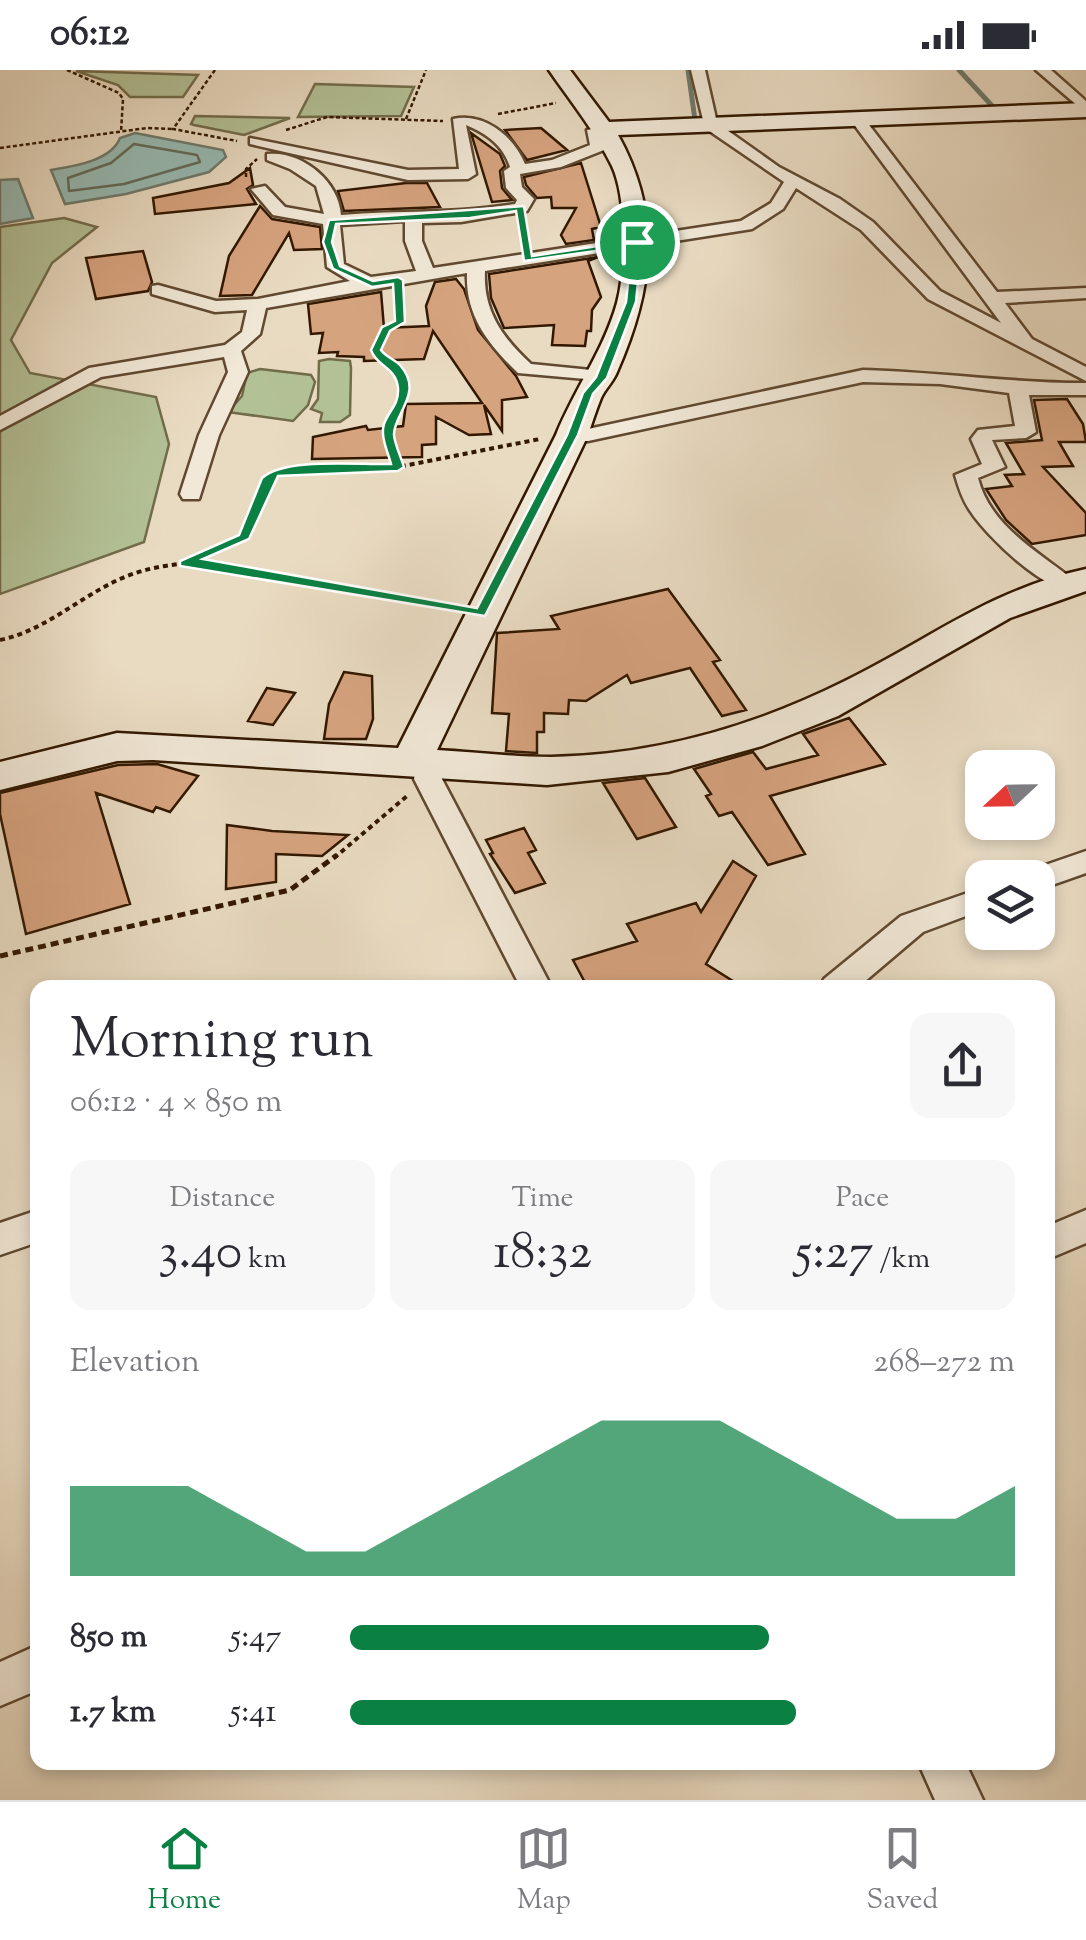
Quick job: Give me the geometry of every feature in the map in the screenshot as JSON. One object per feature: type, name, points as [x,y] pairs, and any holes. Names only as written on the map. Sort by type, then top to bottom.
[{"type":"street","points":[[532,980],[422,768],[481,613],[572,435],[588,393],[601,378],[631,302],[637,242],[626,171],[603,129],[559,70]]},
{"type":"street","points":[[698,70],[710,125],[867,226],[934,295],[1086,375]]},
{"type":"street","points":[[1043,70],[1086,109]]},
{"type":"street","points":[[253,146],[408,175],[555,164],[599,146],[592,133],[603,129],[1086,109]]},
{"type":"street","points":[[858,120],[1031,347]]},
{"type":"street","points":[[462,121],[496,171],[526,199],[524,233]]},
{"type":"street","points":[[462,121],[488,129],[506,143],[496,171]]},
{"type":"street","points":[[253,146],[292,162],[326,185],[331,195],[332,222],[328,242],[336,267],[372,284]]},
{"type":"street","points":[[259,189],[268,194],[278,211],[332,222],[403,215],[524,233],[637,242],[746,225],[777,206],[792,181]]},
{"type":"street","points":[[414,218],[418,258],[428,275]]},
{"type":"street","points":[[158,290],[215,307],[258,304],[476,268],[524,233]]},
{"type":"street","points":[[476,268],[474,289],[484,326],[525,370],[601,378]]},
{"type":"street","points":[[994,298],[1086,292]]},
{"type":"street","points":[[0,424],[96,372],[230,350],[250,334],[258,304]]},
{"type":"street","points":[[191,494],[209,435],[238,372],[230,350]]},
{"type":"street","points":[[572,435],[588,436],[864,376],[1086,389]]},
{"type":"street","points":[[1018,388],[1026,432],[985,434],[984,449],[994,466],[966,475],[967,483],[990,523],[1074,582]]},
{"type":"street","points":[[0,776],[117,747],[422,768],[594,771],[667,758],[775,727],[860,690],[983,618],[1074,582]]},
{"type":"street","points":[[1055,873],[1086,862]]},
{"type":"street","points":[[845,980],[912,924],[965,905]]},
{"type":"street","points":[[1055,1240],[1086,1226]]},
{"type":"street","points":[[0,1239],[30,1229]]},
{"type":"street","points":[[0,1684],[30,1671]]},
{"type":"street","points":[[944,1770],[960,1800]]},
{"type":"path","points":[[66,70],[119,93],[123,99],[120,132]]},
{"type":"path","points":[[173,129],[214,70]]},
{"type":"path","points":[[406,119],[426,70]]},
{"type":"path","points":[[0,148],[155,127],[253,146],[327,117],[462,121],[578,99]]},
{"type":"path","points":[[253,146],[244,173],[259,189]]},
{"type":"path","points":[[398,280],[400,322],[386,329],[376,350],[377,355],[396,368],[403,385],[402,408],[390,422],[389,435],[398,467]]},
{"type":"path","points":[[0,640],[24,637],[115,582],[184,563],[244,537],[268,478],[274,474],[287,470],[398,467],[572,435]]},
{"type":"path","points":[[184,563],[481,613]]},
{"type":"path","points":[[0,956],[290,890],[321,870],[422,768]]},
{"type":"green space","points":[[76,71],[198,75],[183,97],[130,97],[118,85]]},
{"type":"green space","points":[[315,84],[414,87],[401,116],[298,117]]},
{"type":"green space","points":[[195,116],[290,118],[244,135],[191,124]]},
{"type":"green space","points":[[64,218],[97,227],[52,263],[11,340],[30,373],[156,397],[169,444],[144,542],[0,594],[0,227]]},
{"type":"green space","points":[[319,361],[350,361],[350,415],[340,422],[320,422],[322,413],[311,409],[318,399]]},
{"type":"green space","points":[[260,369],[311,375],[315,382],[308,405],[293,421],[228,412],[242,396],[247,373]]},
{"type":"water","points":[[135,133],[223,150],[226,157],[209,172],[126,194],[65,204],[51,170],[100,157],[120,138]]},
{"type":"water","points":[[18,179],[33,218],[0,224],[0,180]]},
{"type":"building","points":[[541,128],[567,150],[527,160],[505,130]]},
{"type":"building","points":[[471,133],[500,154],[505,166],[500,171],[502,188],[512,200],[492,202]]},
{"type":"building","points":[[581,163],[601,227],[592,229],[594,240],[566,244],[561,235],[576,208],[552,208],[551,197],[537,198],[524,177]]},
{"type":"building","points":[[250,168],[253,185],[247,189],[256,204],[155,214],[153,198],[229,183]]},
{"type":"building","points":[[427,183],[440,207],[344,211],[338,191]]},
{"type":"building","points":[[260,206],[272,219],[320,227],[322,249],[294,250],[289,233],[252,295],[220,296],[229,256]]},
{"type":"building","points":[[143,251],[152,282],[148,291],[96,299],[86,258]]},
{"type":"building","points":[[598,257],[588,261],[601,297],[592,310],[591,331],[587,331],[585,346],[552,345],[554,325],[504,328],[491,298],[489,274]]},
{"type":"building","points":[[456,279],[464,289],[478,330],[516,376],[527,397],[502,400],[502,431],[484,405],[491,434],[469,435],[436,417],[436,444],[422,445],[422,457],[312,459],[313,437],[366,426],[368,430],[403,426],[406,404],[482,403],[433,331],[424,359],[364,361],[364,357],[337,356],[338,352],[319,353],[323,333],[311,334],[308,304],[381,292],[384,328],[429,326],[426,306],[435,282]]},
{"type":"building","points":[[1067,399],[1083,424],[1086,442],[1059,442],[1073,466],[1043,467],[1086,513],[1086,535],[1032,544],[1006,520],[986,489],[1012,486],[1005,475],[1024,474],[1006,443],[1042,440],[1034,400]]},
{"type":"building","points":[[668,589],[720,660],[713,662],[746,710],[722,716],[690,668],[631,683],[627,675],[586,701],[569,700],[568,714],[544,713],[544,732],[537,732],[537,753],[506,751],[509,714],[492,713],[497,633],[559,629],[551,616]]},
{"type":"building","points":[[344,672],[372,676],[373,719],[366,739],[324,739],[329,704]]},
{"type":"building","points":[[267,688],[295,693],[273,725],[248,721]]},
{"type":"building","points":[[849,718],[885,764],[770,796],[805,854],[768,865],[732,812],[719,816],[706,796],[711,794],[694,769],[753,752],[766,769],[818,755],[803,734]]},
{"type":"building","points":[[157,764],[198,776],[170,812],[156,807],[153,812],[96,793],[130,904],[26,934],[0,814],[0,793],[118,765]]},
{"type":"building","points":[[645,778],[676,827],[637,839],[603,783]]},
{"type":"building","points":[[227,825],[348,835],[322,856],[276,854],[276,882],[226,889]]},
{"type":"building","points":[[524,828],[536,850],[528,853],[545,883],[515,893],[490,854],[493,853],[486,840]]},
{"type":"building","points":[[733,861],[756,876],[706,964],[731,980],[584,980],[573,960],[637,941],[627,924],[696,903],[701,912]]},
{"type":"waterway","points":[[688,70],[695,120]]},
{"type":"waterway","points":[[959,70],[995,109]]},
{"type":"route","points":[[520,208],[528,259],[637,242],[631,302],[601,378],[588,393],[572,435],[481,613],[184,563],[244,537],[268,478],[274,474],[287,470],[398,467],[389,435],[390,422],[402,408],[403,385],[396,368],[377,355],[376,350],[386,329],[400,322],[398,280],[372,284],[336,267],[328,242],[332,222],[403,215],[470,215],[520,208]]}]
